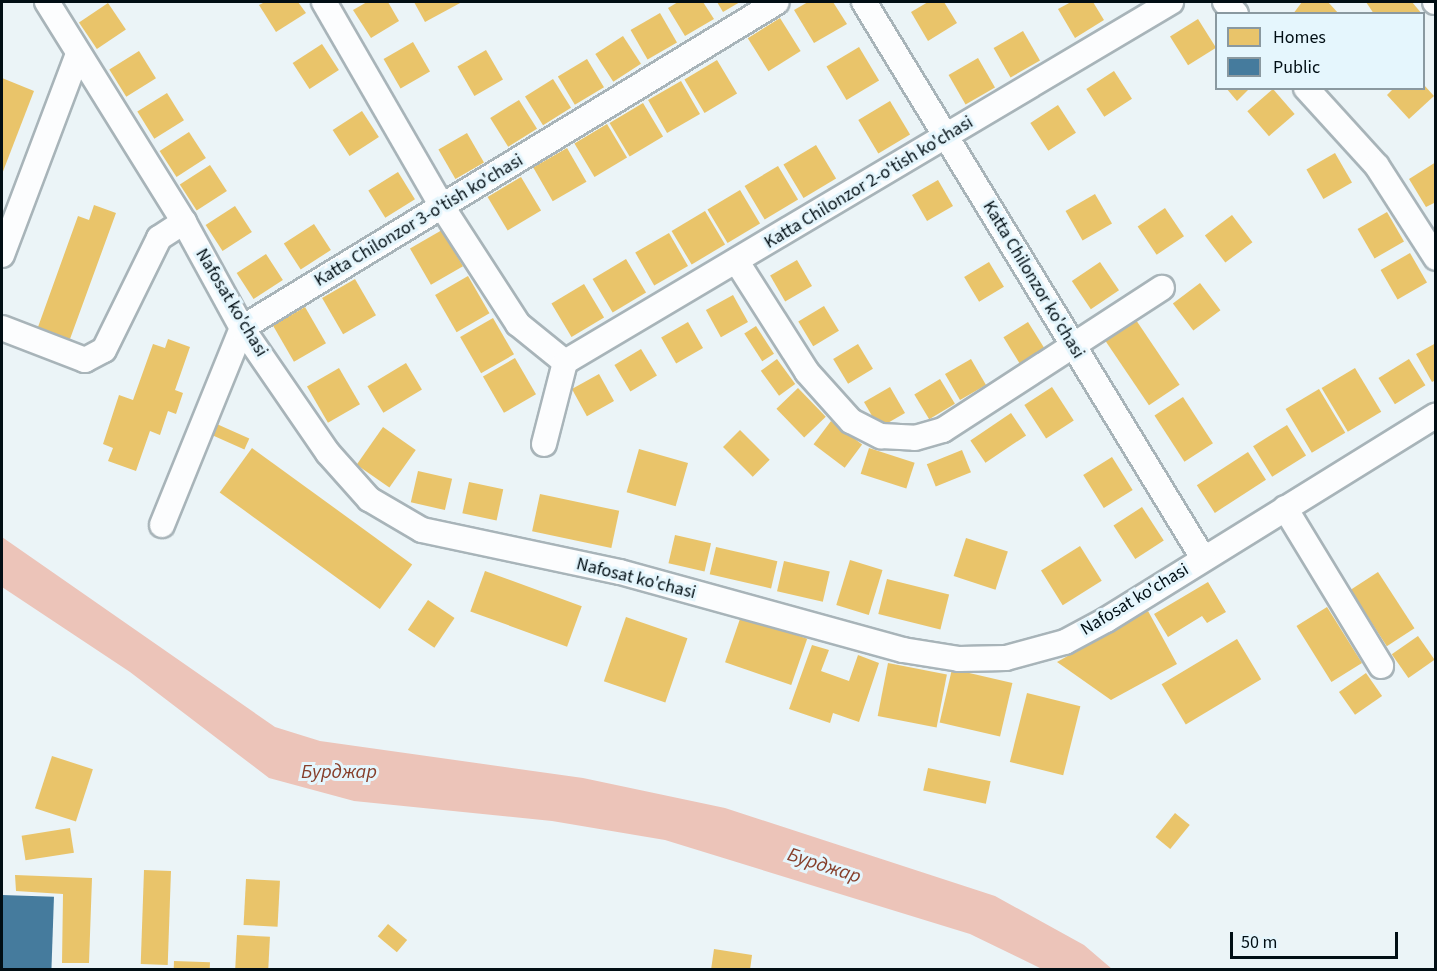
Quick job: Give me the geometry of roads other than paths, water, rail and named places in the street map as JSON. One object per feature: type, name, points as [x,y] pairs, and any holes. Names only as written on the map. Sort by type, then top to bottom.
[{"type":"street","name":"Nafosat ko'chasi","points":[[47,2],[184,222],[242,328],[346,477],[369,499],[422,530],[620,572],[903,650],[959,659],[1006,658],[1065,642],[1436,415]]},
{"type":"street","points":[[324,2],[443,208],[518,324],[565,362],[544,444]]},
{"type":"street","name":"Katta Chilonzor 3-o'tish ko'chasi","points":[[242,328],[443,208],[777,2]]},
{"type":"street","name":"Katta Chilonzor ko'chasi","points":[[864,2],[1203,558]]},
{"type":"street","name":"Katta Chilonzor 2-o'tish ko'chasi","points":[[565,362],[737,262],[1171,2]]},
{"type":"street","points":[[2,255],[78,54]]},
{"type":"street","points":[[1308,90],[1377,166],[1436,258]]},
{"type":"street","points":[[2,328],[85,360],[104,350],[159,238],[184,222]]},
{"type":"street","points":[[737,262],[807,372],[851,421],[881,436],[915,438],[943,430],[1162,288]]},
{"type":"street","points":[[162,525],[242,328]]},
{"type":"street","points":[[1285,508],[1381,666]]},
{"type":"water","name":"Бурджар","points":[[2,537],[275,727],[320,741],[583,778],[725,808],[995,896],[1084,945],[1112,969],[1042,969],[970,934],[665,840],[552,821],[354,801],[269,778],[130,672],[2,587]]}]
